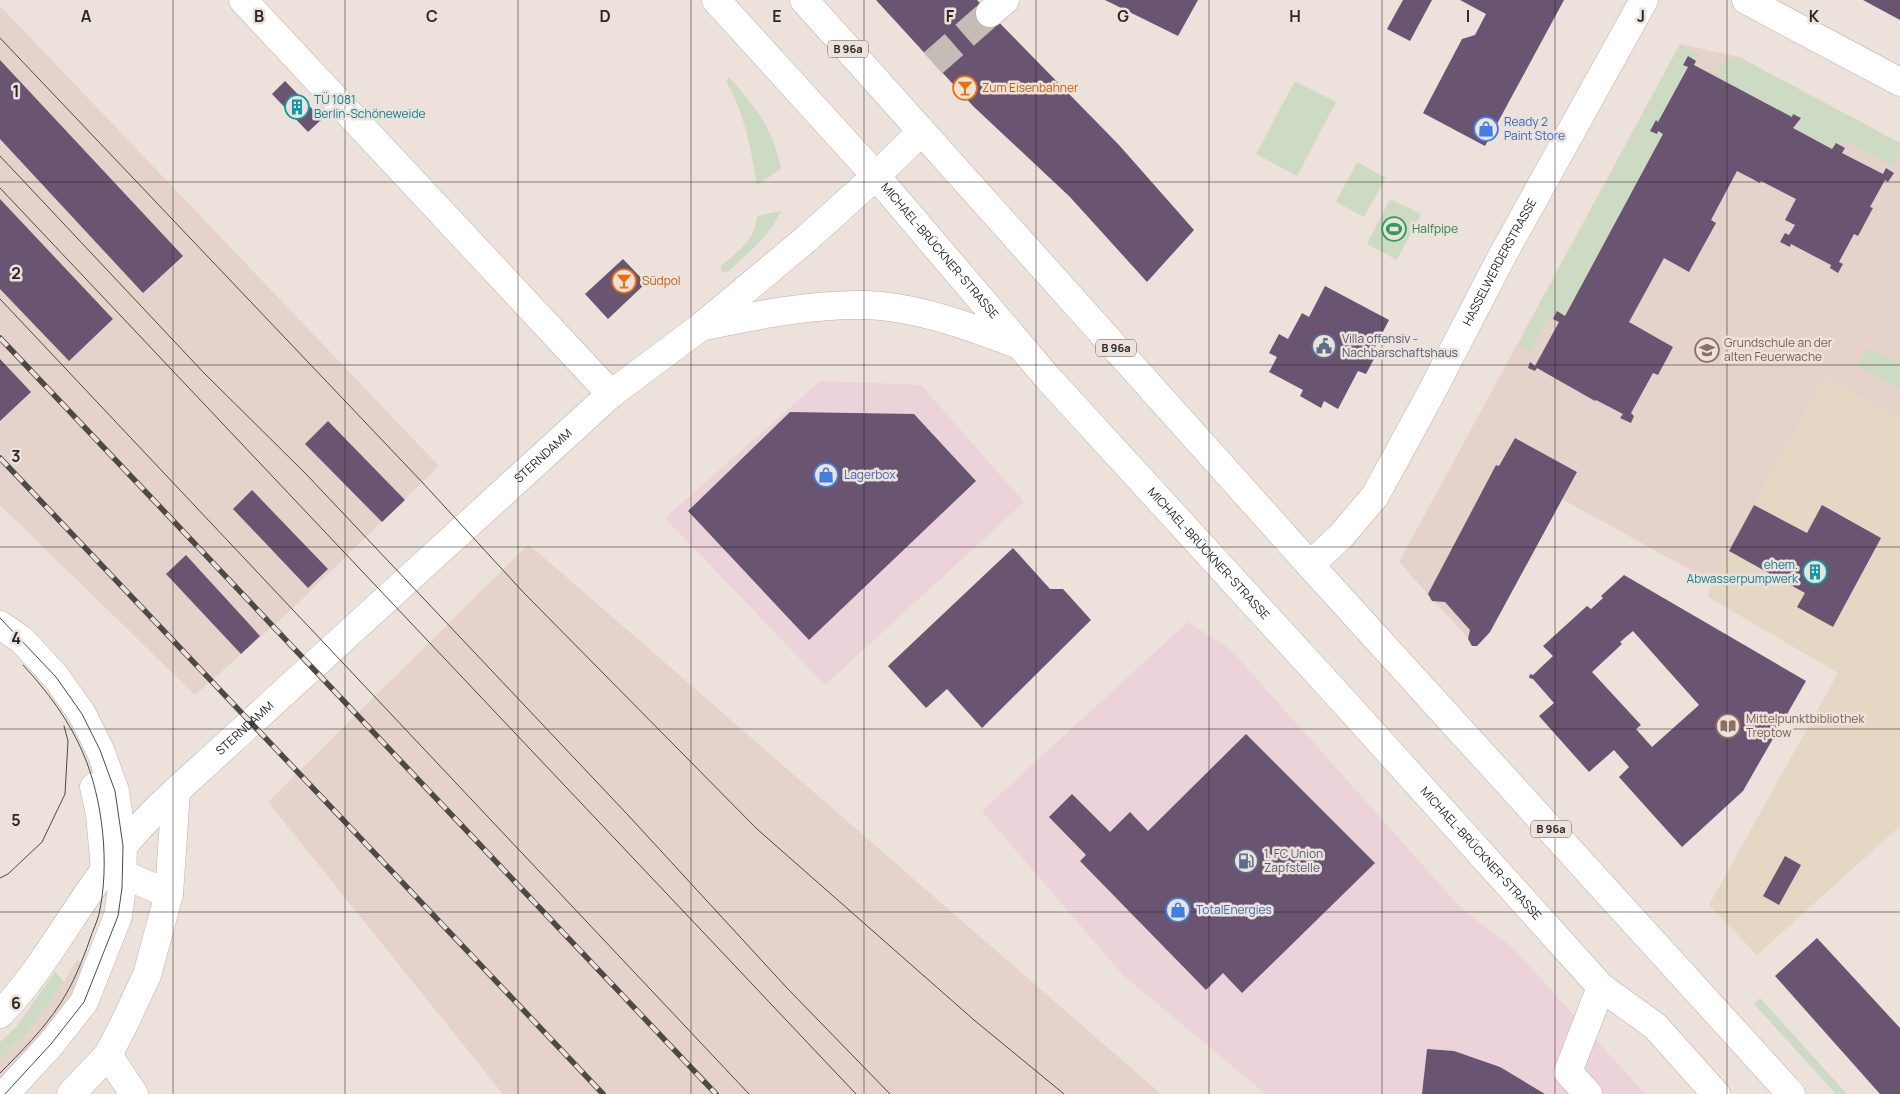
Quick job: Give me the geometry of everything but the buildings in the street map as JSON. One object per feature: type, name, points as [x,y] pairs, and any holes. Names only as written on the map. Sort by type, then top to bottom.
[{"type":"main road","points":[[243,0],[611,394]]},
{"type":"main road","name":"MICHAEL-BRÜCKNER-STRASSE","points":[[716,0],[876,176],[1020,346],[1601,987],[1654,1026],[1716,1094]]},
{"type":"main road","name":"B 96a","points":[[804,0],[1310,565],[1791,1094]]},
{"type":"main road","name":"HASSELWERDERSTRASSE","points":[[1310,565],[1341,536],[1375,496],[1501,258],[1644,0]]},
{"type":"main road","points":[[1746,0],[1900,82]]},
{"type":"main road","name":"STERNDAMM","points":[[0,1014],[12,1002],[110,872],[123,846],[142,823],[611,394],[702,326],[806,240],[922,132]]},
{"type":"main road","points":[[702,326],[775,312],[859,305],[893,308],[962,324],[1020,346]]},
{"type":"main road","points":[[0,625],[22,640],[56,677],[82,714],[100,750],[115,791],[123,846]]},
{"type":"main road","points":[[0,648],[23,665],[44,688],[61,711],[83,752],[95,790],[118,916],[84,1002],[51,1044],[5,1094]]},
{"type":"main road","points":[[71,1094],[108,1054],[126,1022],[147,974],[168,894],[176,791]]},
{"type":"main road","points":[[110,872],[168,894]]},
{"type":"main road","points":[[1588,1094],[1568,1072],[1601,987]]},
{"type":"main road","points":[[108,1054],[132,1092]]},
{"type":"shaded area","points":[[0,6],[439,466],[292,609],[195,695],[0,505]]},
{"type":"shaded area","name":"Grundschule an der alten Feuerwache","points":[[1680,44],[1739,57],[1900,143],[1900,418],[1824,377],[1712,582],[1562,499],[1490,632],[1476,647],[1399,562]]},
{"type":"shaded area","points":[[1824,376],[1900,418],[1900,826],[1757,955],[1709,905],[1838,673],[1708,597],[1712,582]]},
{"type":"shaded area","points":[[820,381],[921,385],[1024,502],[825,685],[665,518]]},
{"type":"shaded area","points":[[528,545],[1161,1094],[503,1094],[268,802]]},
{"type":"shaded area","points":[[1188,622],[1230,649],[1461,908],[1513,948],[1645,1094],[1266,1094],[1123,975],[982,811]]},
{"type":"shaded area","points":[[77,959],[101,985],[0,1094],[0,1058],[26,1034],[64,982]]},
{"type":"green space","points":[[1680,44],[1699,54],[1696,61],[1688,57],[1684,65],[1688,67],[1658,122],[1656,120],[1651,131],[1656,134],[1658,131],[1663,134],[1565,316],[1557,311],[1553,319],[1549,318],[1531,352],[1518,345]]},
{"type":"green space","points":[[1739,57],[1900,143],[1900,148],[1892,166],[1846,142],[1843,147],[1836,143],[1832,149],[1793,128],[1800,118],[1794,114],[1792,117],[1714,76],[1726,60]]},
{"type":"green space","points":[[729,77],[748,99],[768,129],[781,169],[757,185],[743,119],[726,81]]},
{"type":"green space","points":[[1295,81],[1336,102],[1297,176],[1256,154]]},
{"type":"green space","points":[[1357,162],[1386,178],[1364,217],[1336,202]]},
{"type":"green space","name":"Halfpipe","points":[[1390,199],[1421,214],[1397,260],[1367,244]]},
{"type":"green space","points":[[781,211],[771,229],[757,245],[726,273],[721,271],[721,266],[745,245],[753,233],[757,216]]},
{"type":"green space","points":[[1868,347],[1900,364],[1900,389],[1857,366]]},
{"type":"green space","points":[[55,972],[64,982],[26,1034],[0,1058],[0,1042],[16,1027]]},
{"type":"green space","points":[[1760,998],[1847,1094],[1836,1094],[1754,1004]]},
{"type":"tunnel","points":[[933,63],[990,13]]},
{"type":"tram line","points":[[0,38],[422,482],[524,593],[757,829],[974,1020],[1064,1094]]},
{"type":"tram line","points":[[0,156],[204,373],[307,475],[627,814],[787,988],[890,1094]]},
{"type":"tram line","points":[[0,188],[856,1094]]},
{"type":"tram line","points":[[0,299],[749,1094]]},
{"type":"tram line","points":[[0,618],[56,677],[82,714],[100,750],[115,791],[123,846],[122,888],[118,916],[84,1002],[51,1044],[5,1094]]},
{"type":"tram line","points":[[0,1073],[46,1023],[69,989],[98,917],[104,875],[103,832],[90,771],[71,729],[57,706],[23,665]]},
{"type":"tram line","points":[[0,878],[8,874],[42,842],[65,794],[68,741],[64,726]]},
{"type":"railway","points":[[0,338],[716,1094]]},
{"type":"railway","points":[[0,458],[603,1094]]},
{"type":"place","name":"Zum Eisenbahner","points":[[965,88]]},
{"type":"place","name":"TÜ 1081 Berlin-Schöneweide","points":[[297,107]]},
{"type":"place","name":"Ready 2 Paint Store","points":[[1486,129]]},
{"type":"place","name":"Halfpipe","points":[[1394,229]]},
{"type":"place","name":"Südpol","points":[[624,281]]},
{"type":"place","name":"Villa offensiv - Nachbarschaftshaus","points":[[1324,346]]},
{"type":"place","name":"Grundschule an der alten Feuerwache","points":[[1707,350]]},
{"type":"place","name":"Lagerbox","points":[[826,475]]},
{"type":"place","name":"ehem. Abwasserpumpwerk","points":[[1815,572]]},
{"type":"place","name":"Mittelpunktbibliothek Treptow","points":[[1728,726]]},
{"type":"place","name":"1. FC Union Zapfstelle","points":[[1246,861]]},
{"type":"place","name":"TotalEnergies","points":[[1178,910]]}]
